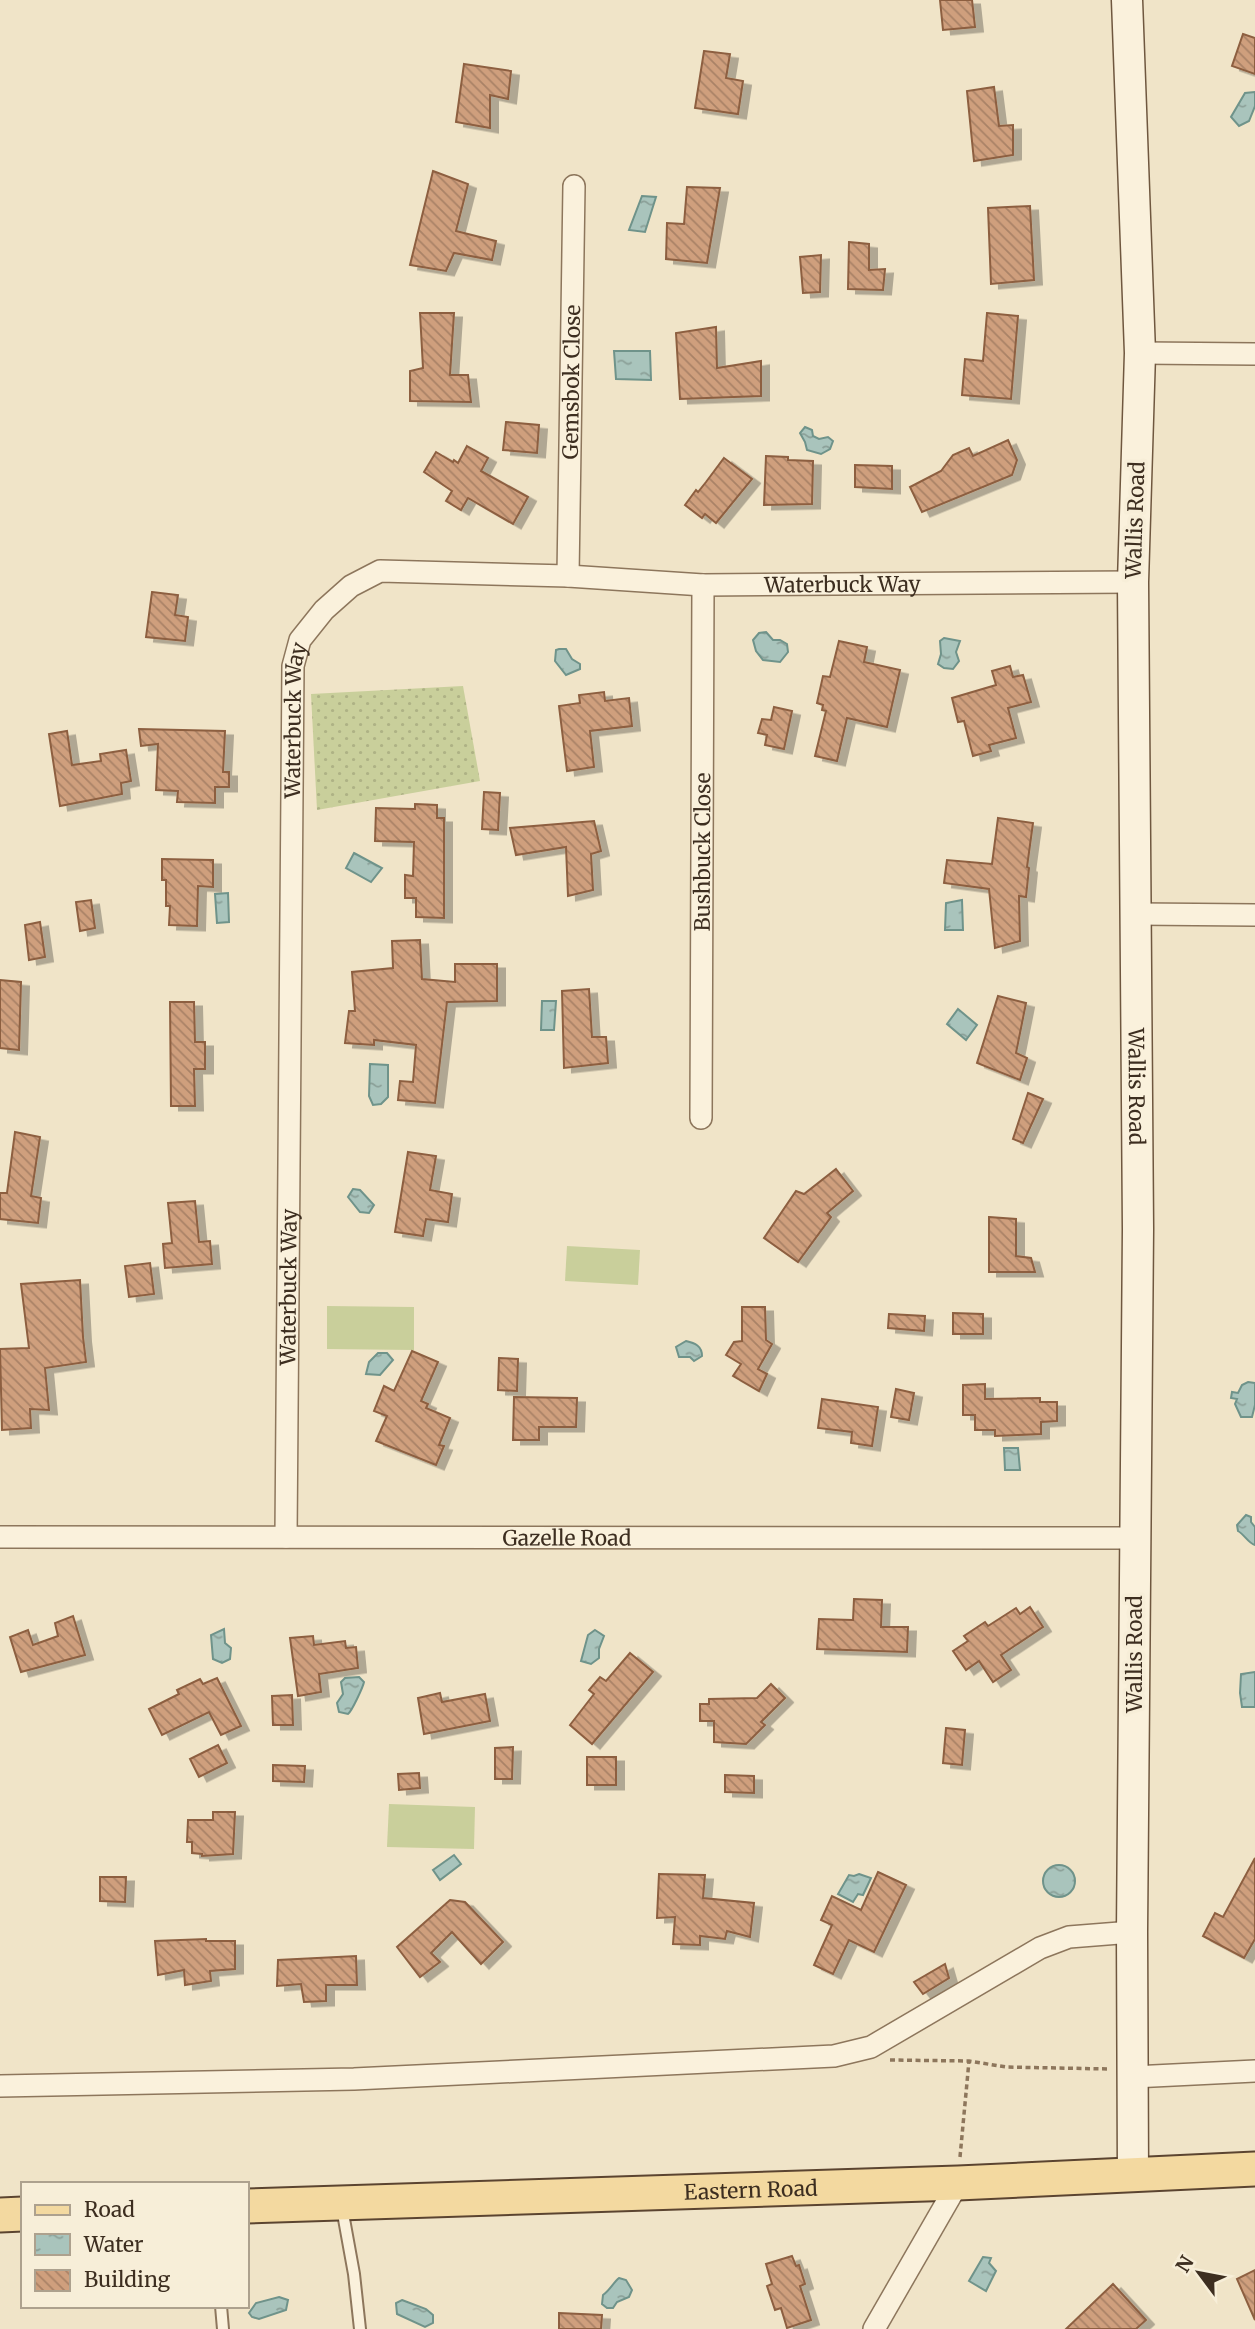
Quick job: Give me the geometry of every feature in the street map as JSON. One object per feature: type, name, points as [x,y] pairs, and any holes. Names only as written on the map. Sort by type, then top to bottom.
[{"type":"main road","name":"Eastern Road","points":[[248,2206],[958,2183],[1255,2169]]},
{"type":"main road","points":[[0,2215],[21,2214]]},
{"type":"street","name":"Wallis Road","points":[[1127,0],[1140,353],[1133,582],[1138,1229],[1132,1932],[1133,2174]]},
{"type":"street","name":"Gemsbok Close","points":[[568,576],[574,186]]},
{"type":"street","points":[[1140,353],[1255,354]]},
{"type":"street","name":"Waterbuck Way","points":[[286,1537],[293,666],[300,640],[324,610],[351,586],[380,571],[568,576],[703,586],[1133,582]]},
{"type":"street","name":"Bushbuck Close","points":[[701,1118],[703,586]]},
{"type":"street","points":[[1136,914],[1255,915]]},
{"type":"street","name":"Gazelle Road","points":[[0,1537],[1135,1538]]},
{"type":"street","points":[[0,2086],[354,2079],[834,2056],[871,2047],[1040,1948],[1069,1937],[1132,1932]]},
{"type":"street","points":[[1133,2077],[1255,2071]]},
{"type":"street","points":[[874,2329],[958,2183]]},
{"type":"lane","points":[[341,2202],[354,2274],[360,2329]]},
{"type":"lane","points":[[221,2308],[223,2329]]},
{"type":"path","points":[[871,2047],[888,2060],[969,2061],[1006,2067],[1111,2070],[1133,2077]]},
{"type":"path","points":[[958,2183],[969,2061]]},
{"type":"green space","points":[[463,686],[480,781],[317,810],[311,694]]},
{"type":"green space","points":[[567,1246],[640,1250],[638,1285],[565,1281]]},
{"type":"green space","points":[[327,1306],[414,1307],[414,1350],[327,1349]]},
{"type":"green space","points":[[389,1804],[475,1807],[474,1849],[387,1847]]},
{"type":"water","points":[[1255,92],[1255,106],[1249,121],[1239,126],[1231,117],[1245,93]]},
{"type":"water","points":[[642,196],[656,197],[645,232],[629,230]]},
{"type":"water","points":[[614,351],[650,351],[651,380],[616,379]]},
{"type":"water","points":[[805,427],[812,430],[813,436],[819,439],[828,437],[833,441],[830,449],[821,454],[807,450],[800,433]]},
{"type":"water","points":[[766,632],[773,640],[787,644],[788,652],[780,662],[763,660],[756,651],[753,640],[759,633]]},
{"type":"water","points":[[944,638],[960,641],[956,652],[959,661],[953,669],[938,664],[941,654],[940,641]]},
{"type":"water","points":[[566,649],[572,659],[580,664],[580,669],[566,675],[555,661],[556,650]]},
{"type":"water","points":[[354,853],[382,868],[371,882],[346,868]]},
{"type":"water","points":[[228,893],[229,922],[217,923],[215,894]]},
{"type":"water","points":[[962,900],[963,930],[945,930],[946,903]]},
{"type":"water","points":[[542,1001],[556,1001],[554,1030],[541,1030]]},
{"type":"water","points":[[958,1009],[977,1025],[966,1040],[947,1024]]},
{"type":"water","points":[[370,1064],[388,1065],[388,1097],[381,1104],[373,1105],[369,1096]]},
{"type":"water","points":[[353,1189],[360,1190],[374,1205],[369,1213],[360,1212],[348,1197]]},
{"type":"water","points":[[686,1341],[697,1346],[702,1356],[694,1361],[690,1357],[679,1357],[676,1347]]},
{"type":"water","points":[[378,1353],[387,1353],[393,1360],[380,1375],[366,1374],[369,1362]]},
{"type":"water","points":[[1255,1383],[1255,1405],[1252,1417],[1241,1417],[1235,1404],[1237,1399],[1231,1398],[1232,1392],[1238,1393],[1242,1385]]},
{"type":"water","points":[[1004,1448],[1018,1448],[1020,1470],[1005,1470]]},
{"type":"water","points":[[1246,1515],[1251,1517],[1255,1527],[1255,1545],[1238,1531],[1237,1525]]},
{"type":"water","points":[[224,1629],[225,1643],[231,1648],[230,1659],[222,1663],[213,1659],[211,1635]]},
{"type":"water","points":[[595,1630],[604,1636],[599,1658],[591,1664],[581,1661],[588,1635]]},
{"type":"water","points":[[1255,1672],[1255,1707],[1242,1707],[1241,1674]]},
{"type":"water","points":[[359,1677],[364,1682],[352,1708],[348,1714],[339,1712],[337,1703],[343,1694],[341,1682],[345,1678]]},
{"type":"water","points":[[454,1855],[461,1864],[440,1880],[433,1870]]},
{"type":"water","points":[[1059,1865],[1070,1870],[1075,1881],[1070,1892],[1059,1897],[1048,1892],[1043,1881],[1048,1870]]},
{"type":"water","points":[[859,1874],[871,1878],[863,1895],[858,1894],[853,1902],[838,1894],[849,1875]]},
{"type":"water","points":[[983,2257],[991,2258],[989,2263],[996,2271],[986,2291],[969,2281]]},
{"type":"water","points":[[619,2278],[626,2280],[632,2290],[629,2297],[617,2302],[613,2308],[607,2308],[602,2304],[603,2295]]},
{"type":"water","points":[[279,2297],[288,2300],[286,2310],[259,2319],[249,2313],[256,2303]]},
{"type":"water","points":[[402,2300],[426,2309],[433,2315],[433,2323],[425,2327],[397,2314],[396,2303]]},
{"type":"building","points":[[940,0],[972,0],[975,27],[943,30]]},
{"type":"building","points":[[1243,34],[1255,38],[1255,74],[1232,66]]},
{"type":"building","points":[[704,51],[730,54],[726,78],[743,81],[738,114],[695,108]]},
{"type":"building","points":[[464,64],[511,71],[508,99],[490,95],[490,128],[456,122]]},
{"type":"building","points":[[994,87],[999,126],[1013,125],[1013,155],[974,161],[967,91]]},
{"type":"building","points":[[433,171],[468,184],[456,231],[496,241],[492,260],[454,253],[446,271],[410,265]]},
{"type":"building","points":[[687,187],[720,188],[707,263],[666,259],[667,223],[684,224]]},
{"type":"building","points":[[1030,206],[1034,280],[991,284],[988,208]]},
{"type":"building","points":[[849,242],[869,244],[869,270],[885,269],[883,290],[848,289]]},
{"type":"building","points":[[821,255],[820,292],[803,293],[800,257]]},
{"type":"building","points":[[420,313],[454,313],[450,375],[468,375],[471,402],[410,401],[410,371],[423,368]]},
{"type":"building","points":[[987,313],[1018,316],[1011,399],[962,395],[965,359],[983,361]]},
{"type":"building","points":[[716,327],[717,368],[761,361],[761,396],[680,399],[676,333]]},
{"type":"building","points":[[506,422],[539,425],[537,453],[503,450]]},
{"type":"building","points":[[1008,440],[1017,460],[1012,475],[922,512],[910,487],[941,471],[953,455],[969,448],[973,456]]},
{"type":"building","points":[[467,446],[488,458],[481,471],[528,497],[513,524],[468,498],[461,510],[446,501],[452,491],[424,472],[436,452],[458,463]]},
{"type":"building","points":[[766,456],[813,461],[812,504],[764,505]]},
{"type":"building","points":[[724,458],[752,479],[716,523],[705,514],[702,518],[685,505]]},
{"type":"building","points":[[855,465],[892,466],[892,489],[855,487]]},
{"type":"building","points":[[152,592],[178,595],[175,615],[188,617],[185,641],[146,637]]},
{"type":"building","points":[[839,641],[867,647],[864,662],[900,670],[887,727],[847,718],[837,761],[815,756],[826,711],[822,710],[823,705],[817,703],[823,676],[830,677]]},
{"type":"building","points":[[1010,666],[1013,677],[1023,675],[1031,702],[1008,708],[1016,738],[989,745],[991,751],[973,756],[964,721],[958,722],[952,698],[996,685],[992,671]]},
{"type":"building","points":[[604,692],[605,701],[629,698],[632,726],[590,731],[594,767],[567,771],[559,706],[580,703],[579,695]]},
{"type":"building","points":[[774,707],[792,711],[784,749],[765,745],[767,735],[758,733],[762,719],[771,720]]},
{"type":"building","points":[[139,729],[225,731],[223,772],[229,772],[229,787],[215,787],[215,803],[177,802],[178,791],[156,790],[158,744],[141,746]]},
{"type":"building","points":[[67,731],[72,765],[101,761],[100,754],[126,750],[131,781],[121,783],[122,794],[60,806],[49,734]]},
{"type":"building","points":[[484,792],[500,793],[498,830],[482,829]]},
{"type":"building","points":[[415,804],[437,805],[437,818],[444,818],[444,918],[416,917],[416,898],[405,898],[405,875],[413,876],[414,842],[375,841],[376,808],[415,809]]},
{"type":"building","points":[[998,818],[1033,823],[1026,897],[1019,896],[1020,941],[995,948],[989,889],[944,883],[947,860],[992,864]]},
{"type":"building","points":[[594,821],[601,851],[591,854],[593,890],[568,896],[566,847],[516,855],[510,828]]},
{"type":"building","points":[[162,859],[213,860],[213,887],[198,886],[197,926],[169,925],[170,906],[166,906],[166,880],[162,880]]},
{"type":"building","points":[[91,900],[95,928],[80,931],[76,902]]},
{"type":"building","points":[[40,922],[45,957],[29,960],[25,925]]},
{"type":"building","points":[[420,940],[422,979],[455,982],[455,964],[497,964],[497,1001],[447,1002],[435,1103],[398,1100],[400,1081],[413,1082],[416,1045],[374,1040],[374,1045],[345,1043],[349,1011],[355,1011],[352,972],[393,968],[392,941]]},
{"type":"building","points":[[0,980],[21,982],[19,1050],[0,1048]]},
{"type":"building","points":[[589,989],[592,1037],[606,1037],[608,1063],[564,1068],[562,991]]},
{"type":"building","points":[[998,996],[1026,1003],[1016,1053],[1027,1058],[1020,1080],[977,1063]]},
{"type":"building","points":[[170,1002],[194,1002],[195,1042],[205,1042],[205,1069],[194,1069],[195,1106],[171,1106]]},
{"type":"building","points":[[1028,1093],[1043,1099],[1023,1143],[1013,1139]]},
{"type":"building","points":[[15,1132],[40,1137],[31,1196],[41,1198],[38,1223],[0,1219],[0,1193],[7,1193]]},
{"type":"building","points":[[408,1152],[436,1156],[430,1190],[452,1194],[448,1222],[426,1219],[423,1236],[395,1232]]},
{"type":"building","points":[[836,1169],[853,1191],[827,1213],[831,1217],[798,1262],[764,1238],[796,1191],[804,1194]]},
{"type":"building","points":[[195,1201],[199,1242],[210,1241],[212,1264],[165,1268],[163,1244],[172,1243],[168,1203]]},
{"type":"building","points":[[989,1217],[1016,1219],[1016,1256],[1031,1258],[1035,1272],[989,1272]]},
{"type":"building","points":[[150,1263],[154,1294],[129,1297],[125,1266]]},
{"type":"building","points":[[80,1280],[86,1362],[45,1368],[49,1410],[30,1409],[31,1428],[2,1430],[0,1349],[29,1348],[21,1284]]},
{"type":"building","points":[[742,1307],[765,1307],[766,1340],[772,1344],[758,1369],[767,1374],[759,1391],[733,1376],[741,1364],[726,1355],[734,1342],[742,1341]]},
{"type":"building","points":[[953,1313],[983,1314],[983,1334],[953,1334]]},
{"type":"building","points":[[889,1314],[925,1316],[924,1331],[888,1328]]},
{"type":"building","points":[[412,1351],[438,1362],[421,1401],[428,1404],[426,1408],[450,1418],[439,1445],[444,1446],[436,1465],[376,1441],[387,1416],[374,1411],[384,1386],[394,1391]]},
{"type":"building","points":[[499,1358],[518,1359],[517,1391],[498,1390]]},
{"type":"building","points":[[985,1384],[985,1399],[1040,1398],[1040,1402],[1057,1402],[1057,1421],[1041,1422],[1041,1434],[995,1436],[995,1430],[975,1430],[975,1415],[963,1415],[963,1385]]},
{"type":"building","points":[[896,1389],[914,1393],[909,1420],[891,1417]]},
{"type":"building","points":[[514,1397],[577,1398],[576,1427],[539,1427],[539,1440],[513,1440]]},
{"type":"building","points":[[822,1399],[878,1407],[872,1446],[851,1443],[852,1432],[818,1428]]},
{"type":"building","points":[[854,1599],[882,1600],[881,1627],[908,1627],[907,1652],[817,1649],[819,1619],[853,1620]]},
{"type":"building","points":[[1030,1607],[1043,1627],[1001,1655],[1011,1670],[993,1682],[979,1661],[966,1670],[953,1651],[968,1641],[964,1636],[985,1622],[988,1626],[1016,1608],[1020,1614]]},
{"type":"building","points":[[73,1616],[85,1655],[21,1672],[10,1637],[28,1630],[33,1645],[58,1636],[55,1623]]},
{"type":"building","points":[[313,1636],[314,1645],[345,1641],[346,1648],[356,1647],[358,1668],[319,1674],[321,1692],[298,1696],[290,1638]]},
{"type":"building","points":[[630,1653],[653,1672],[592,1744],[570,1725],[594,1694],[589,1690],[600,1677],[606,1681]]},
{"type":"building","points":[[217,1678],[241,1726],[221,1735],[209,1712],[162,1735],[149,1709],[179,1694],[177,1690],[200,1679],[203,1684]]},
{"type":"building","points":[[771,1684],[785,1698],[761,1722],[765,1725],[746,1744],[714,1742],[714,1721],[700,1721],[700,1704],[709,1704],[709,1699],[757,1698]]},
{"type":"building","points":[[440,1693],[442,1702],[485,1694],[490,1721],[424,1734],[418,1698]]},
{"type":"building","points":[[292,1695],[293,1725],[273,1725],[272,1696]]},
{"type":"building","points":[[946,1728],[965,1730],[962,1765],[943,1763]]},
{"type":"building","points":[[218,1745],[227,1763],[199,1777],[190,1759]]},
{"type":"building","points":[[513,1747],[512,1779],[495,1779],[495,1748]]},
{"type":"building","points":[[587,1757],[616,1757],[616,1785],[587,1785]]},
{"type":"building","points":[[273,1765],[305,1766],[304,1782],[273,1781]]},
{"type":"building","points":[[419,1773],[420,1788],[399,1790],[398,1774]]},
{"type":"building","points":[[725,1775],[754,1776],[754,1793],[725,1792]]},
{"type":"building","points":[[213,1812],[235,1812],[233,1854],[202,1856],[192,1853],[192,1842],[187,1842],[188,1820],[213,1820]]},
{"type":"building","points":[[1255,1858],[1255,1939],[1244,1958],[1203,1936],[1215,1913],[1223,1917]]},
{"type":"building","points":[[878,1872],[906,1885],[874,1952],[849,1940],[833,1974],[814,1965],[832,1925],[821,1920],[832,1896],[861,1910]]},
{"type":"building","points":[[659,1874],[705,1875],[703,1898],[754,1903],[750,1937],[727,1931],[725,1939],[700,1936],[700,1945],[673,1944],[675,1917],[657,1918]]},
{"type":"building","points":[[100,1877],[126,1877],[125,1902],[100,1901]]},
{"type":"building","points":[[450,1900],[465,1902],[503,1942],[481,1964],[452,1932],[431,1953],[440,1962],[420,1977],[397,1947]]},
{"type":"building","points":[[155,1941],[235,1941],[235,1969],[210,1971],[211,1981],[185,1985],[184,1970],[158,1975]]},
{"type":"building","points":[[356,1956],[357,1985],[326,1985],[326,2001],[304,2002],[301,1984],[277,1986],[278,1960]]},
{"type":"building","points":[[945,1964],[949,1978],[923,1994],[914,1982]]},
{"type":"building","points":[[792,2256],[796,2266],[799,2265],[805,2284],[800,2286],[811,2320],[787,2328],[781,2308],[775,2310],[767,2286],[772,2284],[766,2264]]},
{"type":"building","points":[[1255,2270],[1255,2320],[1237,2279]]},
{"type":"building","points":[[1113,2284],[1146,2320],[1136,2329],[1066,2329]]},
{"type":"building","points":[[559,2313],[602,2315],[601,2329],[559,2329]]}]
